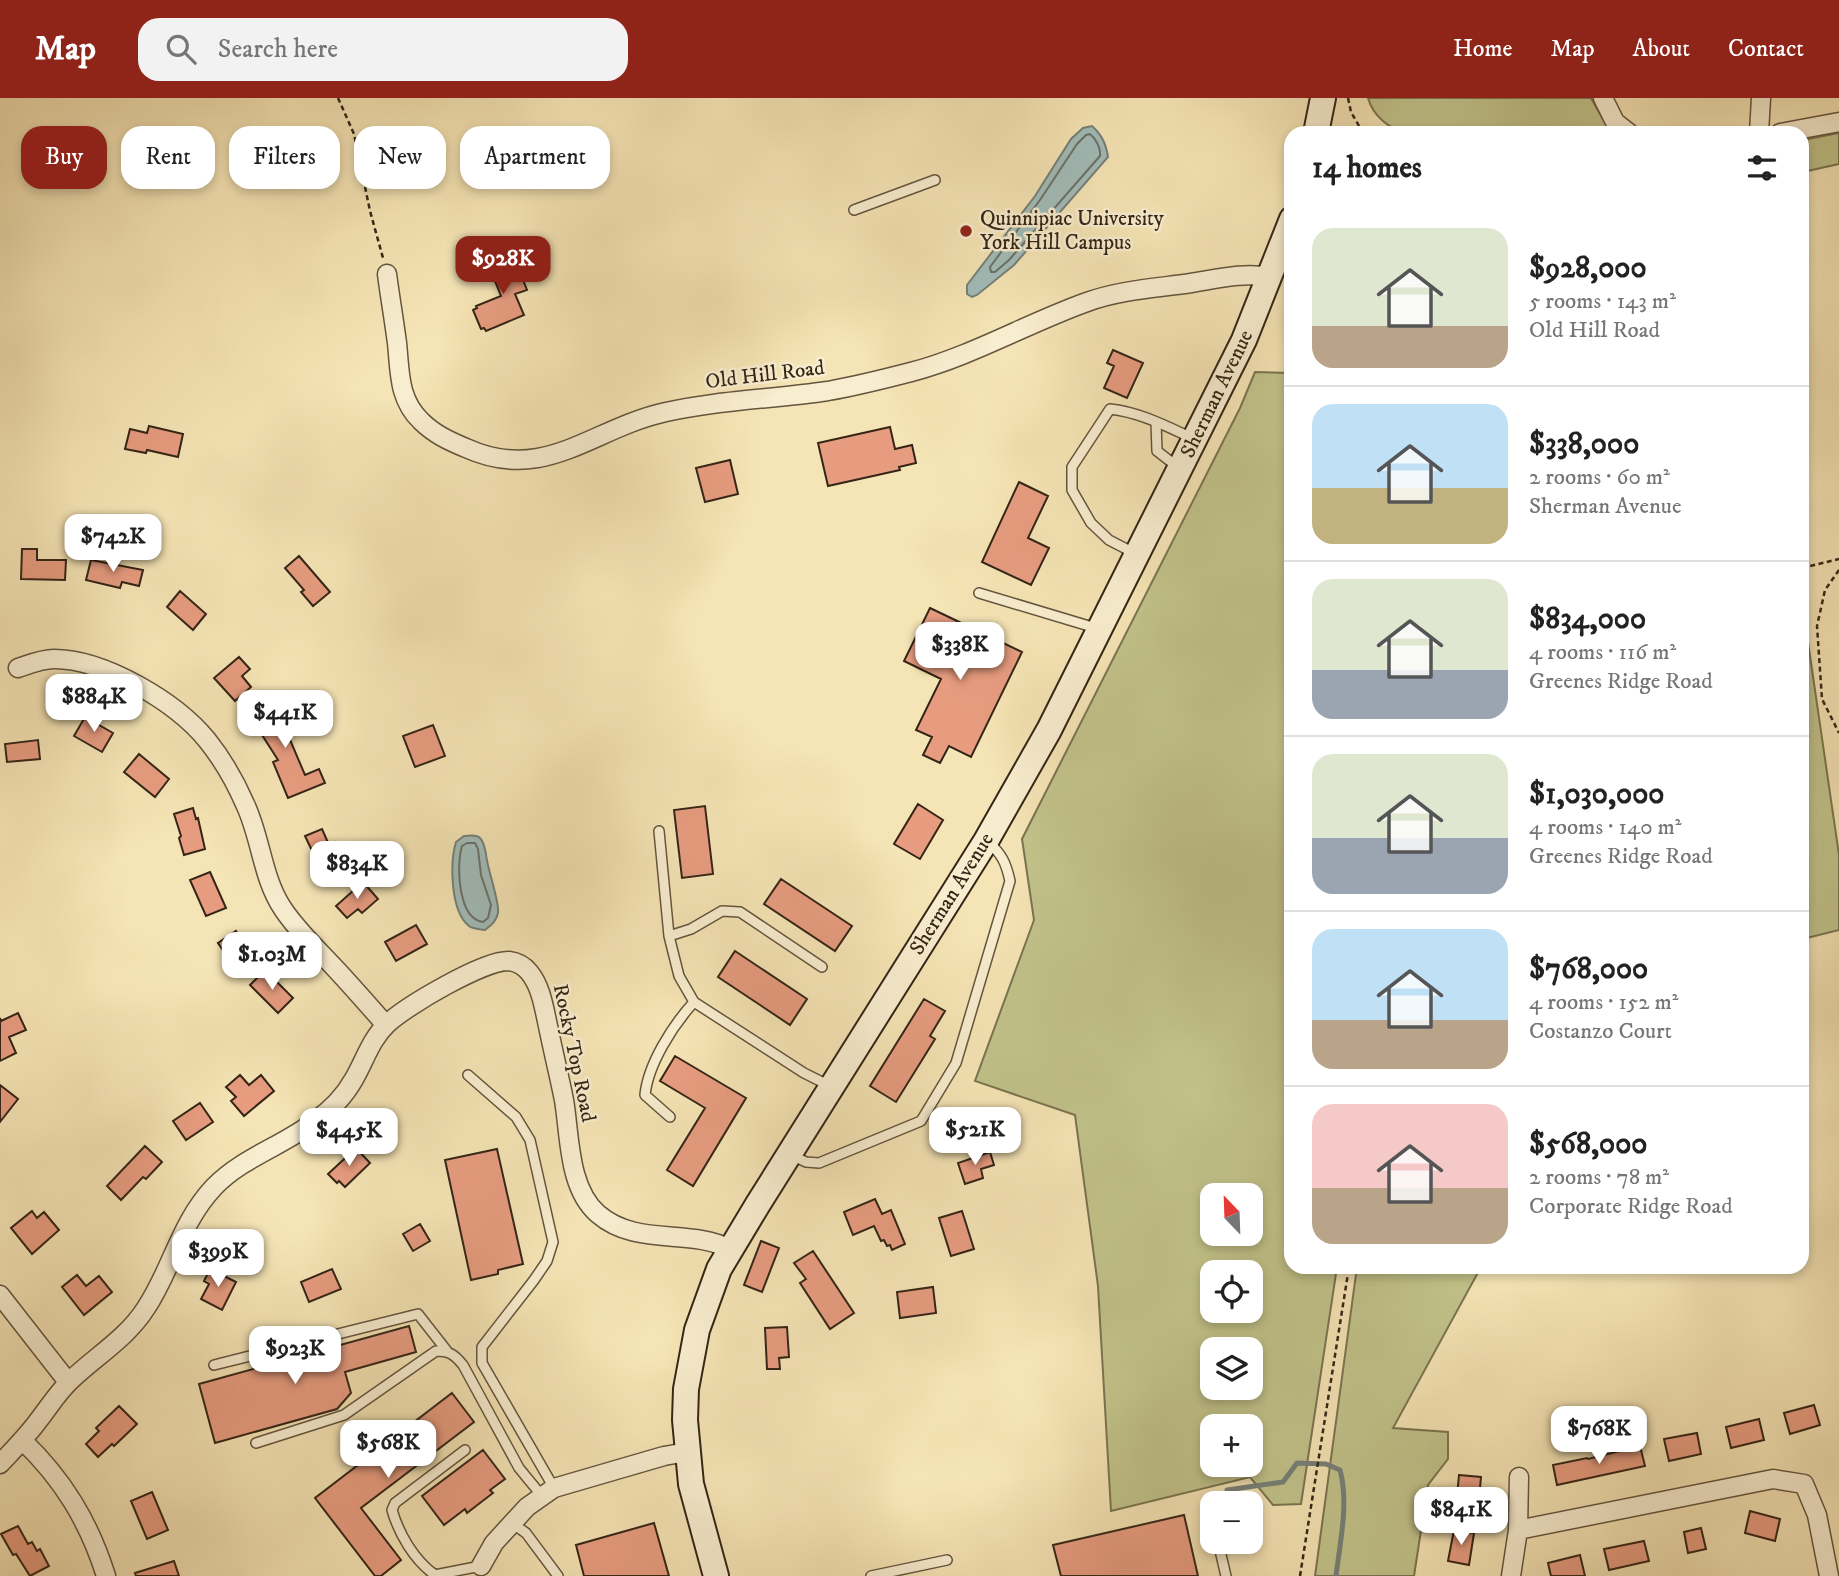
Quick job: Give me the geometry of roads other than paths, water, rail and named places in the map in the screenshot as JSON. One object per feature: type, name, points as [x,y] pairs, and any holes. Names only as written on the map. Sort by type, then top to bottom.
[{"type":"main road","points":[[1317,126],[1323,98]]},
{"type":"main road","name":"Sherman Avenue","points":[[716,1576],[691,1484],[687,1452],[686,1388],[692,1350],[707,1299],[730,1249],[986,841],[1049,730],[1244,340],[1284,240]]},
{"type":"street","points":[[1603,98],[1615,122],[1620,126]]},
{"type":"street","points":[[1759,126],[1761,98]]},
{"type":"street","points":[[1809,128],[1839,122]]},
{"type":"street","name":"Old Hill Road","points":[[387,274],[402,390],[409,407],[436,434],[454,443],[482,456],[522,461],[563,452],[634,420],[669,411],[745,399],[828,391],[914,371],[969,352],[1090,301],[1114,295],[1243,275],[1270,277]]},
{"type":"street","points":[[18,668],[37,661],[54,659],[114,674],[171,708],[205,738],[226,766],[247,808],[271,886],[281,907],[386,1025]]},
{"type":"street","name":"Rocky Top Road","points":[[0,1464],[68,1382],[137,1321],[148,1307],[188,1222],[213,1188],[245,1162],[315,1122],[347,1090],[368,1050],[386,1025],[409,1008],[475,970],[493,963],[519,963],[537,984],[563,1097],[576,1175],[587,1200],[598,1214],[622,1228],[645,1234],[707,1239],[730,1249]]},
{"type":"street","points":[[0,1295],[68,1382]]},
{"type":"street","points":[[22,1440],[74,1501],[89,1527],[106,1576]]},
{"type":"street","points":[[482,1573],[494,1544],[527,1507],[548,1492],[664,1456],[687,1452]]},
{"type":"street","points":[[1511,1576],[1518,1530],[1519,1477]]},
{"type":"street","points":[[1518,1530],[1773,1479],[1804,1484],[1817,1515],[1829,1576]]},
{"type":"lane","points":[[854,210],[888,200],[935,180]]},
{"type":"lane","points":[[1138,555],[1109,540],[1091,523],[1072,491],[1072,467],[1110,409],[1156,422],[1196,440]]},
{"type":"lane","points":[[1156,422],[1157,451],[1181,469]]},
{"type":"lane","points":[[979,593],[1101,630]]},
{"type":"lane","points":[[659,831],[669,936],[679,976],[694,1002],[804,1073],[831,1087]]},
{"type":"lane","points":[[790,1154],[806,1162],[819,1163],[921,1121],[956,1063],[1010,881],[1000,852],[986,841]]},
{"type":"lane","points":[[669,936],[691,929],[722,911],[740,912],[822,967]]},
{"type":"lane","points":[[670,1117],[645,1095],[647,1078],[678,1019],[694,1002]]},
{"type":"lane","points":[[468,1075],[516,1116],[530,1140],[553,1242],[547,1261],[482,1347],[482,1363],[548,1492]]},
{"type":"lane","points":[[214,1365],[418,1314],[447,1351],[463,1365],[519,1468],[548,1492]]},
{"type":"lane","points":[[256,1443],[344,1415],[436,1351],[447,1351]]},
{"type":"lane","points":[[465,1450],[395,1503],[392,1510],[399,1530],[426,1569],[435,1575],[482,1573]]},
{"type":"lane","points":[[512,1523],[526,1533],[558,1576]]},
{"type":"lane","points":[[1221,1554],[1226,1576]]},
{"type":"lane","points":[[871,1576],[947,1560]]},
{"type":"water","points":[[1092,126],[1103,140],[1108,157],[1014,265],[977,295],[972,297],[967,294],[967,285],[1035,196],[1071,139],[1083,128]]},
{"type":"water","points":[[464,836],[477,836],[485,848],[498,913],[495,921],[485,930],[469,926],[458,909],[455,898],[452,873],[454,851],[456,842]]},
{"type":"waterway","points":[[1227,1490],[1283,1482],[1297,1463],[1326,1464],[1340,1470],[1344,1509],[1336,1576]]},
{"type":"place","name":"Quinnipiac University York Hill Campus","points":[[966,231]]}]
